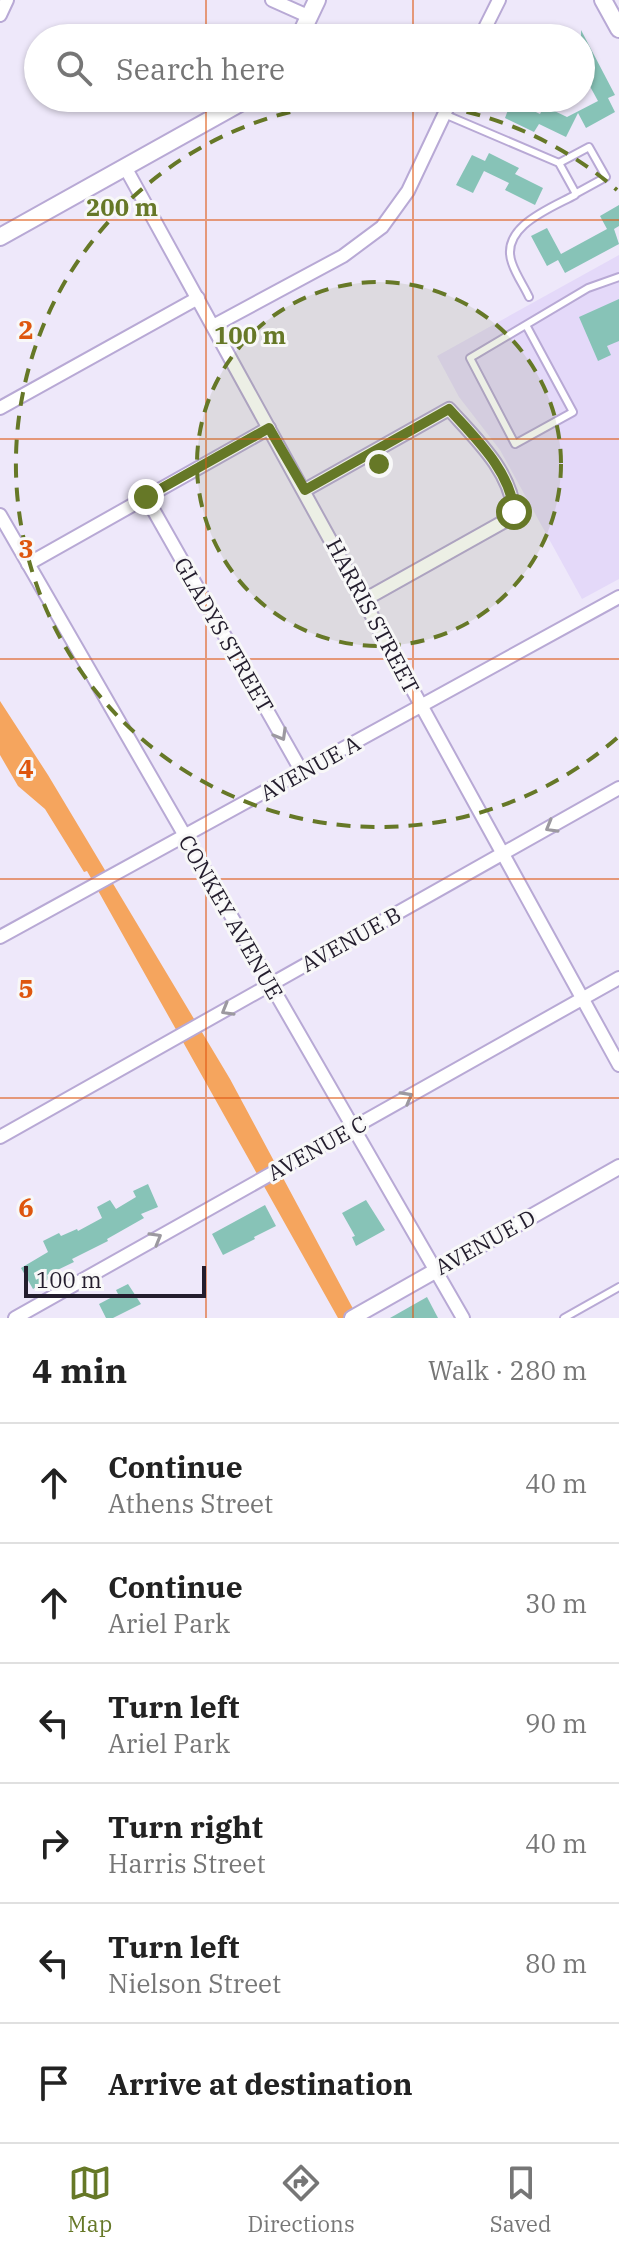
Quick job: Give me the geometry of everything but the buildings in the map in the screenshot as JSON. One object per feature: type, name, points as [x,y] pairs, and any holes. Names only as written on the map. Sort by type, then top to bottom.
[{"type":"main road","points":[[306,24],[317,0]]},
{"type":"main road","points":[[603,0],[619,29]]},
{"type":"main road","points":[[0,237],[224,112]]},
{"type":"street","points":[[0,15],[7,0]]},
{"type":"street","points":[[272,0],[310,17]]},
{"type":"street","points":[[487,24],[499,0]]},
{"type":"street","points":[[213,326],[343,256],[382,227],[408,191],[444,114]]},
{"type":"street","name":"HARRIS STREET","points":[[125,167],[619,1065]]},
{"type":"street","points":[[0,408],[198,298]]},
{"type":"street","points":[[305,490],[449,409],[487,451],[513,497],[512,516],[364,600]]},
{"type":"street","points":[[28,564],[269,428]]},
{"type":"street","name":"GLADYS STREET","points":[[146,497],[302,772]]},
{"type":"street","name":"CONKEY AVENUE","points":[[0,515],[463,1318]]},
{"type":"street","name":"AVENUE A","points":[[0,937],[619,597]]},
{"type":"street","name":"AVENUE B","points":[[0,1137],[619,788]]},
{"type":"street","name":"AVENUE C","points":[[15,1318],[619,978]]},
{"type":"street","name":"AVENUE D","points":[[352,1318],[619,1167]]},
{"type":"lane","points":[[444,114],[559,163],[575,194]]},
{"type":"lane","points":[[529,297],[512,263],[514,240],[527,221],[606,177],[589,147],[559,163]]},
{"type":"lane","points":[[526,325],[573,412],[515,444],[470,358],[588,288],[619,277]]},
{"type":"lane","points":[[564,1318],[619,1287]]},
{"type":"shaded area","points":[[619,255],[619,579],[582,599],[500,450],[459,397],[437,356]]},
{"type":"shaded area","points":[[0,701],[48,775],[230,1079],[358,1318],[338,1318],[87,871],[84,872],[45,809],[18,786],[0,755]]},
{"type":"route","points":[[146,497],[269,428],[305,490],[449,409],[487,451],[513,497],[514,512]]}]
